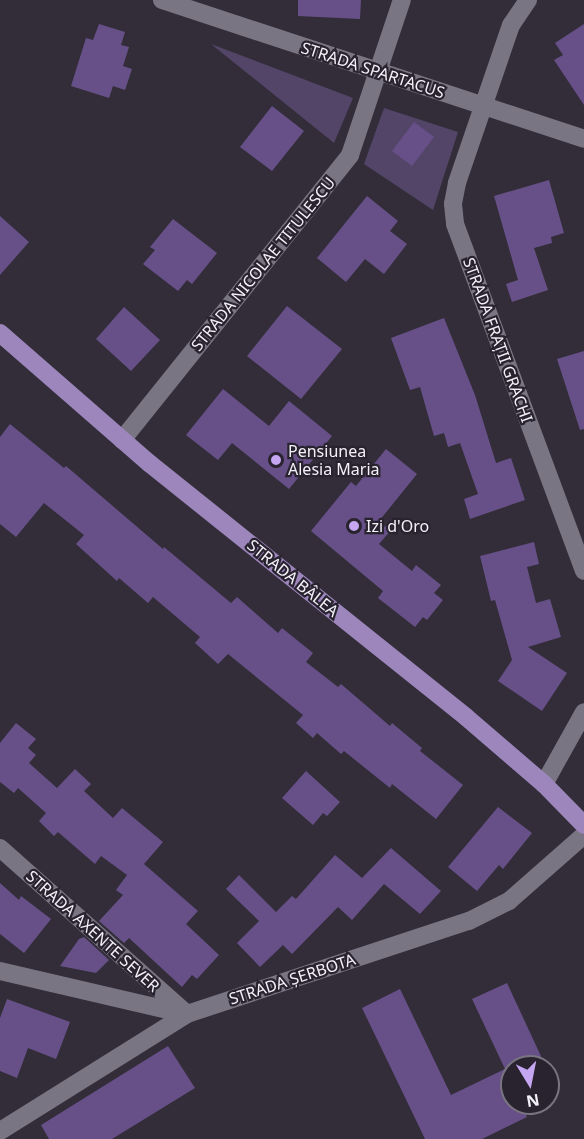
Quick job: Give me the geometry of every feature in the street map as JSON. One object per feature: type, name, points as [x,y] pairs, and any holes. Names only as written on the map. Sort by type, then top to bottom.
[{"type":"main road","name":"STRADA BÂLEA","points":[[0,333],[122,440],[457,709],[544,784],[584,825]]},
{"type":"street","name":"STRADA SPARTACUS","points":[[162,0],[584,139]]},
{"type":"street","points":[[378,73],[402,0]]},
{"type":"street","points":[[484,106],[511,25],[528,0]]},
{"type":"street","name":"STRADA NICOLAE TITULESCU","points":[[122,440],[350,155],[378,73]]},
{"type":"street","name":"STRADA FRAȚII GRACHI","points":[[484,106],[457,183],[453,204],[455,224],[584,571]]},
{"type":"street","points":[[544,784],[584,712]]},
{"type":"street","name":"STRADA ȘERBOTA","points":[[0,1131],[187,1014],[469,921],[509,901],[584,835]]},
{"type":"street","name":"STRADA AXENTE SEVER","points":[[0,848],[187,1014]]},
{"type":"street","points":[[0,971],[187,1014]]},
{"type":"shaded area","points":[[211,44],[353,98],[334,143]]},
{"type":"shaded area","points":[[384,108],[458,132],[433,210],[364,164]]},
{"type":"building","points":[[298,0],[361,0],[360,19],[298,16]]},
{"type":"building","points":[[99,24],[125,32],[121,45],[129,47],[123,66],[132,69],[125,90],[113,86],[109,98],[71,86],[86,38],[93,40]]},
{"type":"building","points":[[584,24],[584,105],[554,60],[563,55],[555,43]]},
{"type":"building","points":[[272,106],[304,131],[272,171],[240,147]]},
{"type":"building","points":[[414,122],[434,137],[412,166],[392,151]]},
{"type":"building","points":[[549,180],[564,233],[551,237],[552,243],[534,248],[548,290],[512,302],[506,284],[518,280],[494,196]]},
{"type":"building","points":[[367,196],[398,221],[390,231],[407,244],[384,274],[365,259],[346,282],[317,258]]},
{"type":"building","points":[[0,216],[29,242],[0,275]]},
{"type":"building","points":[[173,219],[217,253],[192,284],[187,280],[178,291],[143,264],[155,250],[150,247]]},
{"type":"building","points":[[287,306],[342,349],[301,399],[247,356]]},
{"type":"building","points":[[124,307],[160,340],[131,371],[96,339]]},
{"type":"building","points":[[444,318],[475,395],[496,463],[511,458],[525,500],[470,519],[464,499],[478,494],[460,443],[448,447],[444,433],[434,436],[420,387],[410,390],[391,338]]},
{"type":"building","points":[[584,351],[584,429],[580,430],[557,359]]},
{"type":"building","points":[[223,389],[269,426],[289,401],[332,436],[289,489],[232,443],[218,460],[186,435]]},
{"type":"building","points":[[10,424],[64,468],[66,466],[163,549],[164,547],[231,603],[237,597],[278,633],[282,628],[313,653],[306,662],[338,687],[341,684],[390,726],[392,723],[422,748],[420,751],[463,785],[436,819],[392,784],[390,788],[344,751],[341,754],[317,733],[313,738],[296,723],[303,715],[228,654],[218,664],[195,643],[200,637],[153,597],[148,603],[119,578],[117,581],[76,544],[84,535],[44,503],[16,537],[0,524],[0,437]]},
{"type":"building","points":[[386,449],[417,474],[371,531],[398,522],[379,544],[412,571],[416,565],[441,585],[434,593],[443,600],[427,620],[423,617],[415,627],[378,598],[383,591],[311,531],[351,482],[356,486]]},
{"type":"building","points":[[534,542],[539,564],[527,567],[536,603],[550,599],[561,637],[528,647],[567,673],[542,711],[498,681],[512,660],[495,600],[491,601],[480,556]]},
{"type":"building","points":[[16,723],[36,739],[28,748],[36,755],[29,763],[57,788],[75,769],[91,784],[84,791],[113,818],[122,808],[163,842],[144,864],[198,911],[186,924],[219,955],[197,979],[192,975],[182,987],[129,938],[124,943],[99,921],[123,895],[116,890],[127,875],[101,856],[95,864],[58,832],[54,836],[39,821],[46,813],[18,788],[14,793],[0,782],[0,743]]},
{"type":"building","points":[[306,771],[340,802],[327,816],[323,813],[313,825],[282,798]]},
{"type":"building","points":[[498,807],[532,833],[503,869],[499,865],[477,891],[448,867]]},
{"type":"building","points":[[391,848],[441,891],[420,914],[384,884],[352,920],[338,907],[292,954],[283,945],[260,967],[237,943],[259,921],[226,889],[239,875],[276,912],[292,896],[296,899],[335,855],[362,878]]},
{"type":"building","points":[[0,883],[19,900],[21,896],[51,919],[24,953],[0,934]]},
{"type":"building","points":[[84,937],[109,960],[96,973],[60,966],[79,939]]},
{"type":"building","points":[[507,983],[540,1055],[500,1055],[500,1058],[472,999]]},
{"type":"building","points":[[400,989],[451,1095],[500,1071],[500,1115],[526,1115],[527,1117],[482,1139],[425,1139],[362,1008]]},
{"type":"building","points":[[7,999],[70,1022],[56,1059],[28,1048],[17,1078],[0,1071],[0,1018]]},
{"type":"building","points":[[168,1046],[195,1088],[112,1139],[49,1139],[41,1125]]},
{"type":"place","name":"Pensiunea Alesia Maria","points":[[276,460]]},
{"type":"place","name":"Izi d'Oro","points":[[354,526]]}]
